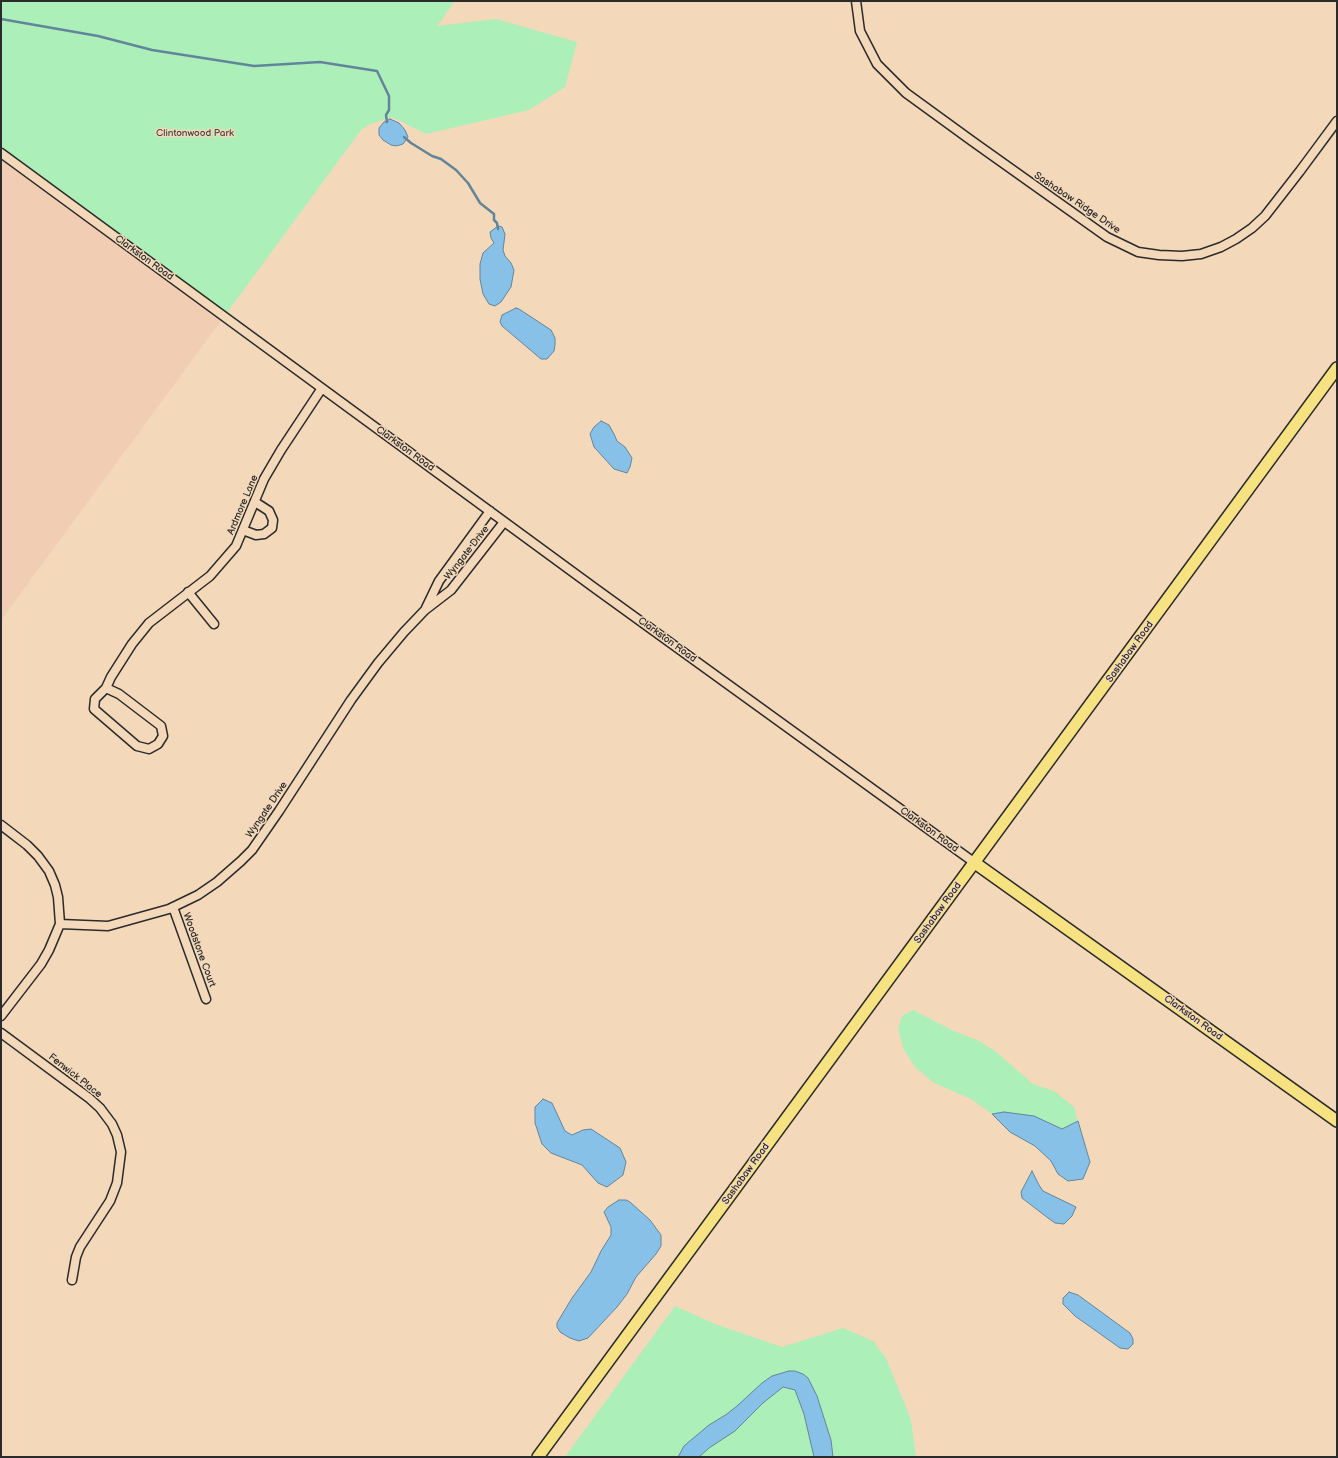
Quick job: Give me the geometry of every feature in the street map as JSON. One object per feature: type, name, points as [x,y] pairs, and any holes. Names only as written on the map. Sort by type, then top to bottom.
[{"type":"main road","name":"Sashabaw Road","points":[[538,1457],[1337,368]]},
{"type":"main road","name":"Clarkston Road","points":[[975,862],[1337,1121]]},
{"type":"street","name":"Sashabaw Ridge Drive","points":[[856,1],[860,31],[877,64],[906,93],[1107,237],[1138,252],[1182,256],[1201,254],[1236,239],[1252,228],[1265,216],[1337,122]]},
{"type":"street","name":"Clarkston Road","points":[[1,153],[504,522],[975,862]]},
{"type":"street","name":"Ardmore Lane","points":[[106,688],[119,694],[161,726],[163,736],[158,744],[149,749],[138,746],[94,709],[95,699],[106,688],[110,677],[132,644],[149,623],[210,576],[236,546],[264,479],[322,388]]},
{"type":"street","points":[[243,530],[256,535],[264,534],[272,528],[273,520],[269,511],[255,502]]},
{"type":"street","name":"Wyngate Drive","points":[[425,610],[439,581],[490,511]]},
{"type":"street","name":"Wyngate Drive","points":[[60,924],[108,926],[173,907],[204,891],[241,861],[252,850],[279,811],[364,681],[404,632],[425,610],[451,590],[504,522]]},
{"type":"street","points":[[188,592],[214,624]]},
{"type":"street","points":[[1,825],[27,845],[50,871],[56,885],[60,924],[49,950],[41,964],[1,1016]]},
{"type":"street","name":"Woodstone Court","points":[[173,907],[206,999]]},
{"type":"street","name":"Fenwick Place","points":[[1,1033],[89,1098],[100,1108],[112,1124],[117,1135],[121,1152],[117,1183],[110,1201],[80,1247],[76,1257],[72,1280]]},
{"type":"shaded area","points":[[1,155],[223,318],[1,620]]},
{"type":"green space","name":"Clintonwood Park","points":[[1,1],[455,1],[437,26],[496,19],[577,42],[565,87],[529,110],[426,134],[392,117],[370,124],[361,130],[223,318],[1,155]]},
{"type":"green space","points":[[913,1010],[954,1031],[979,1041],[995,1051],[1033,1084],[1054,1091],[1074,1107],[1078,1121],[1062,1129],[1034,1116],[1004,1112],[992,1114],[971,1099],[934,1083],[916,1068],[904,1050],[898,1029],[902,1016]]},
{"type":"green space","points":[[675,1306],[715,1324],[782,1347],[843,1328],[873,1341],[886,1358],[911,1420],[916,1457],[565,1457]]},
{"type":"water","points":[[390,119],[399,123],[405,130],[408,137],[403,144],[396,146],[391,145],[383,140],[379,135],[379,128],[384,122]]},
{"type":"water","points":[[498,226],[502,227],[505,234],[503,250],[514,270],[511,287],[501,302],[495,306],[489,304],[483,294],[480,279],[480,264],[483,253],[494,243],[490,232]]},
{"type":"water","points":[[516,308],[551,330],[555,338],[555,345],[554,351],[547,359],[541,359],[502,326],[500,322],[502,315]]},
{"type":"water","points":[[601,421],[609,425],[617,441],[625,447],[632,458],[627,473],[614,469],[594,447],[590,434],[594,427]]},
{"type":"water","points":[[543,1099],[552,1103],[565,1131],[572,1135],[583,1130],[591,1129],[620,1148],[626,1162],[623,1175],[607,1187],[598,1183],[582,1165],[551,1153],[542,1144],[535,1123],[535,1107]]},
{"type":"water","points":[[1004,1112],[1034,1116],[1062,1129],[1078,1121],[1090,1162],[1083,1179],[1068,1181],[1058,1174],[1051,1161],[1035,1146],[1010,1132],[992,1114]]},
{"type":"water","points":[[1032,1171],[1043,1191],[1076,1207],[1072,1216],[1064,1224],[1055,1223],[1022,1198],[1021,1192]]},
{"type":"water","points":[[619,1200],[626,1200],[630,1202],[650,1220],[661,1235],[661,1246],[636,1277],[627,1294],[617,1307],[588,1338],[579,1341],[560,1332],[557,1327],[557,1323],[572,1298],[591,1272],[611,1235],[611,1227],[604,1212],[608,1207]]},
{"type":"water","points":[[1069,1292],[1078,1295],[1130,1333],[1133,1339],[1133,1344],[1128,1349],[1120,1348],[1075,1316],[1063,1304],[1063,1298]]},
{"type":"water","points":[[789,1371],[795,1371],[808,1378],[817,1396],[831,1440],[833,1457],[814,1457],[804,1414],[795,1390],[783,1387],[763,1403],[735,1431],[709,1448],[699,1457],[678,1457],[684,1446],[709,1425],[737,1406],[762,1383],[772,1376]]},
{"type":"waterway","points":[[1,19],[98,36],[152,50],[254,66],[320,62],[377,71],[389,96],[389,110],[386,115],[387,122]]},
{"type":"waterway","points":[[404,137],[411,143],[432,156],[441,159],[456,170],[468,183],[480,203],[494,214],[494,220],[497,223],[498,229]]}]
